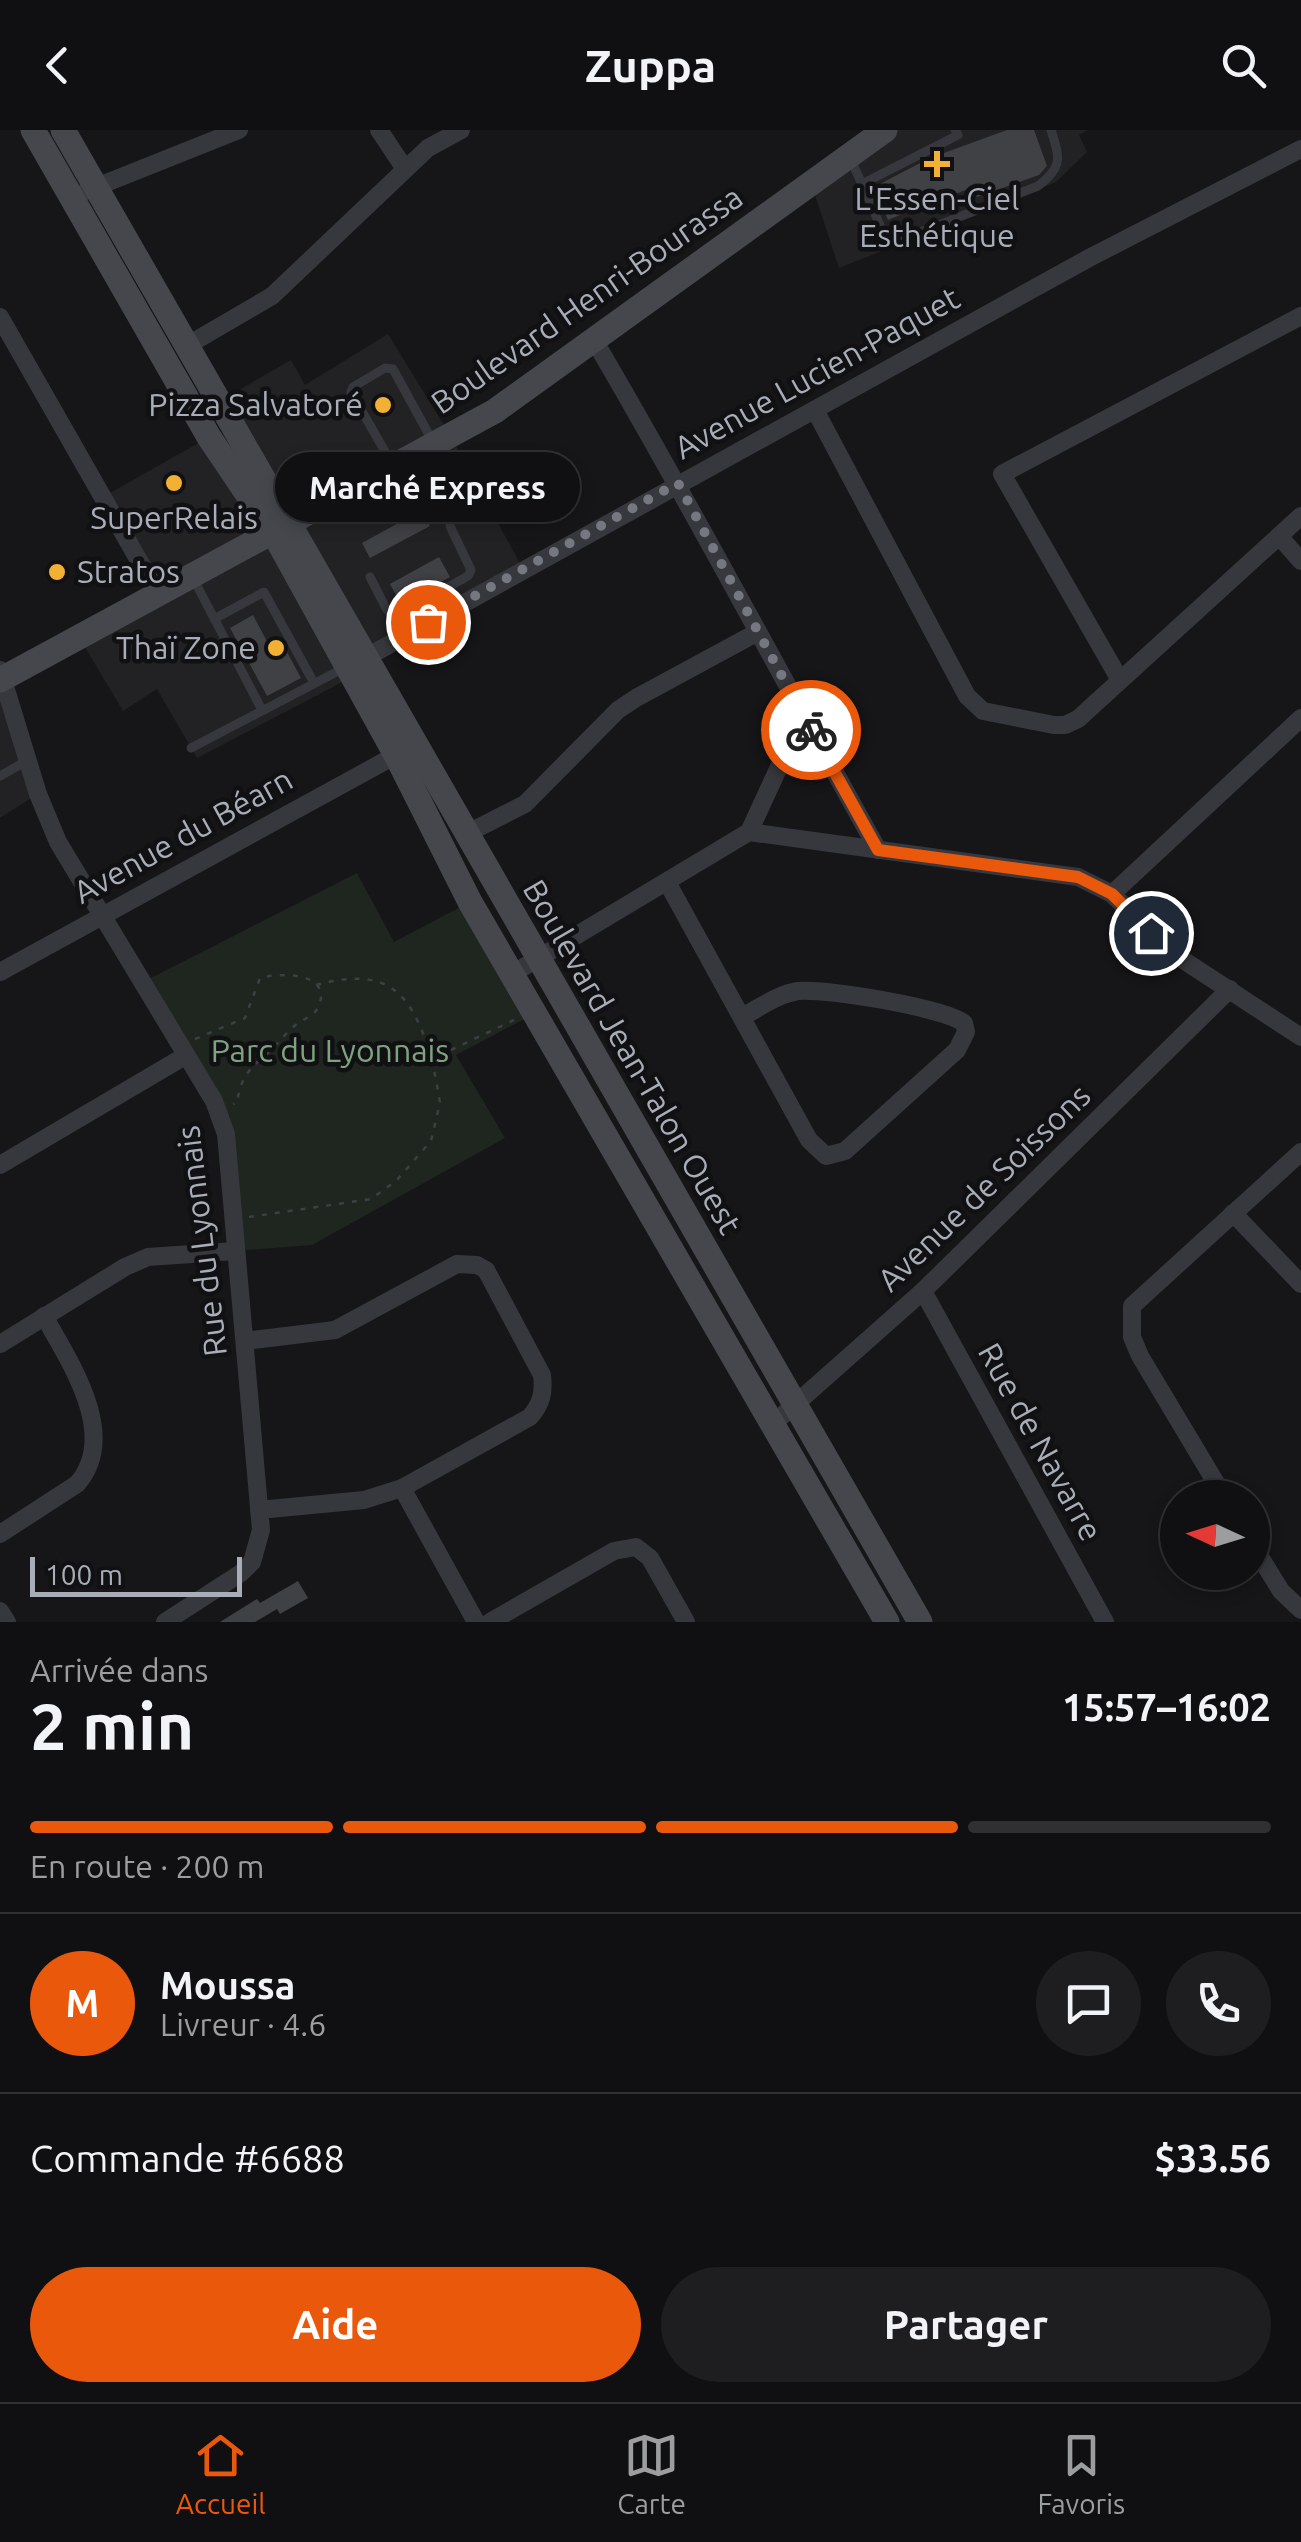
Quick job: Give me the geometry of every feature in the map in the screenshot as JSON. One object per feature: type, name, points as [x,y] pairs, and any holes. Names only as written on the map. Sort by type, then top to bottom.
[{"type":"street","points":[[34,130],[84,193],[188,344],[280,528]]},
{"type":"street","points":[[63,130],[84,193],[208,437],[280,528]]},
{"type":"street","points":[[84,193],[240,130]]},
{"type":"street","points":[[379,130],[405,169]]},
{"type":"street","points":[[188,344],[272,296],[428,148],[460,130]]},
{"type":"street","name":"Boulevard Henri-Bourassa","points":[[1,676],[495,411],[885,130]]},
{"type":"street","name":"Avenue Lucien-Paquet","points":[[356,662],[1088,258],[1301,149]]},
{"type":"street","points":[[1120,680],[1002,474],[1301,316]]},
{"type":"street","points":[[0,317],[158,594]]},
{"type":"street","points":[[594,340],[678,483],[756,633],[878,850]]},
{"type":"street","points":[[815,410],[967,696],[983,712],[1065,726],[1078,719],[1301,516]]},
{"type":"street","name":"Boulevard Jean-Talon Ouest","points":[[280,528],[356,662],[466,834],[920,1622]]},
{"type":"street","points":[[1279,536],[1301,561]]},
{"type":"street","points":[[466,834],[524,804],[618,710],[756,633]]},
{"type":"street","name":"Boulevard Jean-Talon Ouest","points":[[356,662],[396,755],[470,902],[887,1622]]},
{"type":"street","name":"Rue du Lyonnais","points":[[1,676],[58,842],[218,1110],[226,1134],[262,1530],[252,1562],[241,1573],[165,1622]]},
{"type":"street","points":[[512,974],[749,832],[803,715]]},
{"type":"street","points":[[1112,894],[1301,718]]},
{"type":"street","name":"Avenue du Béarn","points":[[0,972],[396,755]]},
{"type":"street","points":[[749,832],[1078,877],[1112,894],[1171,952],[1301,1036]]},
{"type":"street","points":[[667,882],[809,1140],[826,1156],[845,1151],[957,1050],[966,1032],[964,1023],[944,1012],[820,992],[785,994],[742,1017]]},
{"type":"street","name":"Avenue de Soissons","points":[[774,1423],[923,1291],[1230,989]]},
{"type":"street","points":[[0,1165],[183,1052]]},
{"type":"street","points":[[1214,1480],[1140,1356],[1129,1322],[1132,1306],[1301,1152]]},
{"type":"street","points":[[1232,1213],[1301,1284]]},
{"type":"street","points":[[0,1344],[125,1267],[148,1257],[235,1250]]},
{"type":"street","points":[[245,1341],[335,1330],[457,1264],[477,1265],[486,1270],[542,1375],[544,1387],[539,1407],[530,1416],[402,1488],[364,1500],[259,1510]]},
{"type":"street","name":"Rue de Navarre","points":[[923,1291],[1106,1622]]},
{"type":"street","points":[[0,1534],[76,1484],[90,1462],[89,1403],[44,1316]]},
{"type":"street","points":[[402,1488],[476,1622]]},
{"type":"street","points":[[490,1622],[614,1551],[636,1547],[650,1558],[686,1622]]},
{"type":"street","points":[[1270,1573],[1281,1591],[1300,1609],[1283,1622]]},
{"type":"street","points":[[0,1610],[6,1622]]},
{"type":"lane","points":[[862,184],[956,133],[969,130]]},
{"type":"lane","points":[[849,155],[862,184],[861,192],[869,199],[888,245],[1038,186],[1055,173],[1058,154],[1050,130]]},
{"type":"lane","points":[[394,467],[351,392],[353,386],[385,368],[392,369],[434,444]]},
{"type":"lane","points":[[370,577],[388,610],[398,615],[468,576],[470,570],[450,526]]},
{"type":"lane","points":[[192,576],[262,710]]},
{"type":"lane","points":[[214,618],[264,592],[314,683]]},
{"type":"lane","points":[[191,748],[356,662]]},
{"type":"lane","points":[[0,776],[28,760]]},
{"type":"path","points":[[183,1052],[214,1028],[245,1018],[260,978],[296,976],[316,985],[368,977],[398,992],[422,1028],[432,1059],[440,1102],[431,1140],[396,1181],[372,1199],[268,1212],[233,1221]]},
{"type":"path","points":[[218,1110],[237,1103],[240,1083],[248,1069],[297,1024],[313,1015],[320,1004],[316,985]]},
{"type":"path","points":[[432,1059],[533,1011]]},
{"type":"shaded area","points":[[885,130],[1088,130],[1079,135],[1087,152],[1056,182],[839,268],[811,183]]},
{"type":"shaded area","points":[[388,334],[450,435],[523,569],[365,658],[220,401],[291,360],[305,385]]},
{"type":"shaded area","points":[[209,437],[352,677],[197,758],[157,689],[123,711],[79,637],[158,594],[103,497]]},
{"type":"shaded area","points":[[0,680],[38,794],[0,818]]},
{"type":"green space","name":"Parc du Lyonnais","points":[[357,873],[394,942],[470,902],[534,1014],[456,1055],[505,1138],[312,1245],[235,1251],[226,1134],[141,983]]},
{"type":"building","points":[[1007,130],[1034,130],[1047,166],[1039,175],[977,197],[973,187],[936,207],[933,201],[888,220],[874,187],[930,158]]},
{"type":"building","points":[[422,510],[430,526],[370,558],[362,543]]},
{"type":"building","points":[[439,557],[450,577],[401,604],[390,584]]},
{"type":"building","points":[[253,615],[269,645],[280,639],[301,678],[267,696],[230,628]]},
{"type":"building","points":[[298,1581],[308,1598],[280,1614],[277,1609],[255,1622],[220,1622],[257,1599],[260,1603]]},
{"type":"way so far","points":[[428,622],[678,483],[811,730]]},
{"type":"place","name":"L'Essen-Ciel Esthétique","points":[[937,164]]},
{"type":"place","name":"Pizza Salvatoré","points":[[383,405]]},
{"type":"place","name":"SuperRelais","points":[[174,483]]},
{"type":"place","name":"Stratos","points":[[57,572]]},
{"type":"place","name":"Marché Express","points":[[428,622]]},
{"type":"place","name":"Thaï Zone","points":[[276,648]]},
{"type":"route","points":[[811,730],[878,850],[1078,877],[1112,894],[1151,933]]}]
